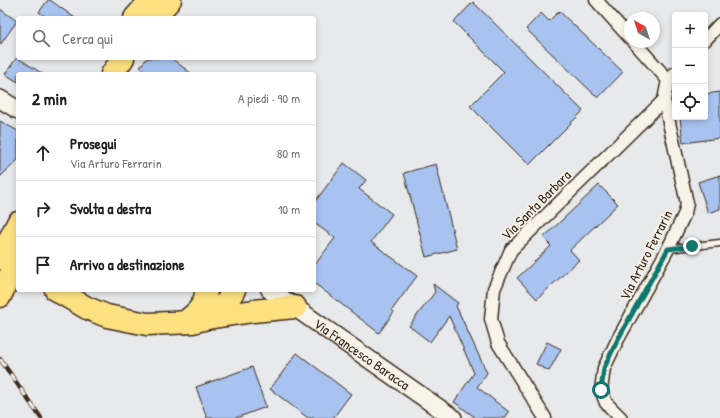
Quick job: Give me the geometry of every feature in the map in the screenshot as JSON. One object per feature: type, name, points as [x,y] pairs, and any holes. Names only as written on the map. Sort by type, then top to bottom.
[{"type":"highway","points":[[145,9],[170,0]]},
{"type":"highway","points":[[97,72],[104,60]]},
{"type":"highway","points":[[113,72],[122,60]]},
{"type":"highway","points":[[0,258],[16,227]]},
{"type":"highway","points":[[0,296],[16,263]]},
{"type":"highway","points":[[0,299],[16,291]]},
{"type":"highway","points":[[57,292],[86,308],[107,316],[147,324],[193,322],[209,300]]},
{"type":"highway","points":[[209,300],[221,308],[233,292]]},
{"type":"highway","points":[[209,300],[253,311],[295,307]]},
{"type":"main road","points":[[0,99],[16,109]]},
{"type":"main road","name":"Via Francesco Baracca","points":[[273,292],[453,418]]},
{"type":"street","points":[[596,0],[624,31]]},
{"type":"street","points":[[708,37],[720,24]]},
{"type":"street","points":[[640,48],[671,77]]},
{"type":"street","name":"Via Arturo Ferrarin","points":[[621,418],[606,403],[601,390],[604,368],[618,339],[668,249],[685,213],[687,202],[664,100],[671,77]]},
{"type":"street","name":"Via Santa Barbara","points":[[545,418],[498,343],[491,319],[494,289],[511,250],[664,100]]},
{"type":"street","points":[[606,418],[616,418]]},
{"type":"lane","points":[[668,249],[720,243]]},
{"type":"building","points":[[48,0],[50,0],[72,16],[44,16],[39,12]]},
{"type":"building","points":[[473,2],[583,111],[529,165],[470,106],[504,72],[454,22]]},
{"type":"building","points":[[0,9],[16,20],[16,22],[0,45]]},
{"type":"building","points":[[559,11],[623,72],[598,98],[526,29],[541,13],[549,21]]},
{"type":"building","points":[[16,59],[21,60],[40,72],[16,72],[16,81],[5,74]]},
{"type":"building","points":[[145,60],[174,60],[189,72],[146,72],[140,67]]},
{"type":"building","points":[[720,92],[720,138],[683,143],[680,120],[708,120],[708,94]]},
{"type":"building","points":[[0,121],[16,130],[16,162],[0,177]]},
{"type":"building","points":[[344,163],[366,180],[359,189],[392,214],[371,242],[417,276],[392,310],[394,312],[379,333],[316,285],[316,263],[335,238],[316,224],[316,200]]},
{"type":"building","points":[[436,164],[457,249],[426,257],[404,173]]},
{"type":"building","points":[[720,175],[720,209],[708,213],[698,182]]},
{"type":"building","points":[[599,185],[618,204],[570,250],[579,260],[537,299],[517,278],[551,246],[543,238]]},
{"type":"building","points":[[433,284],[458,303],[456,306],[487,373],[477,387],[509,412],[505,418],[476,418],[454,402],[474,373],[449,316],[430,342],[409,326],[435,292]]},
{"type":"building","points":[[547,342],[561,349],[549,371],[536,364]]},
{"type":"building","points":[[297,353],[351,394],[333,418],[308,418],[270,389]]},
{"type":"building","points":[[252,367],[266,407],[236,418],[207,418],[196,387]]},
{"type":"railway","points":[[0,359],[41,418]]},
{"type":"route","points":[[601,390],[604,368],[618,339],[668,249],[692,246]]}]
